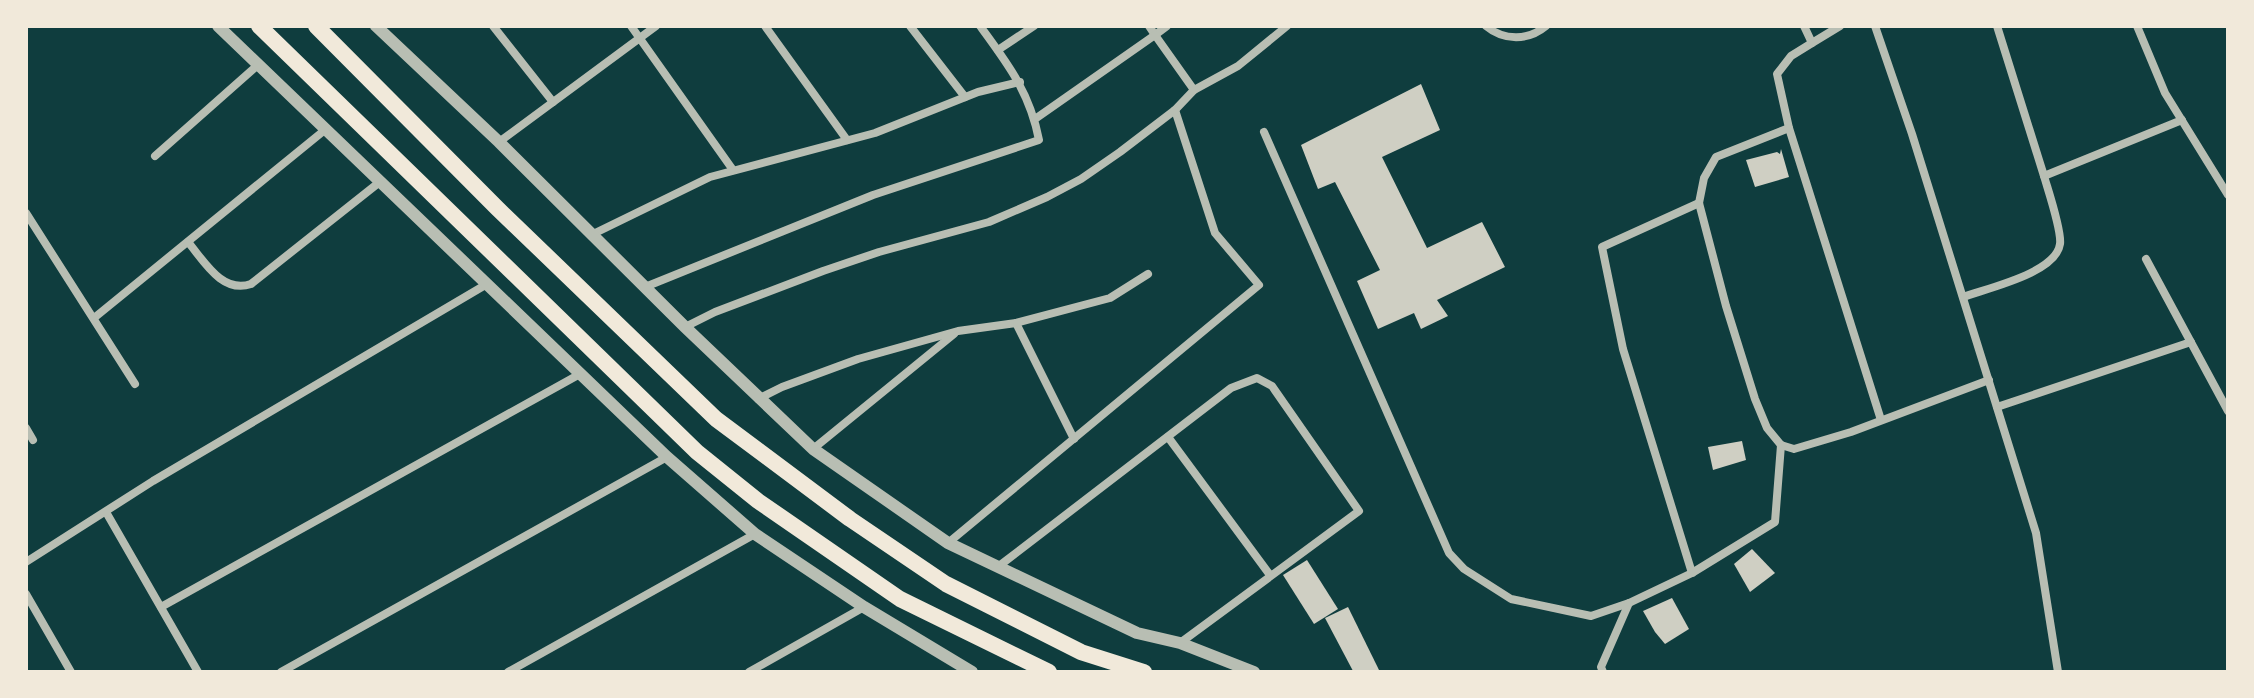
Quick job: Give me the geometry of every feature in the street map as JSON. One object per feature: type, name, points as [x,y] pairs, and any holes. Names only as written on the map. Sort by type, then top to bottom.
[{"type":"highway","points":[[259,26],[697,452],[758,501],[900,599],[1049,672]]},
{"type":"highway","points":[[316,26],[497,208],[716,419],[850,519],[946,584],[1081,652],[1144,672]]},
{"type":"street","points":[[218,26],[667,457],[755,534],[864,607],[972,672]]},
{"type":"street","points":[[376,26],[813,449],[948,543],[1137,633],[1180,643],[1254,672]]},
{"type":"street","points":[[493,26],[553,102]]},
{"type":"street","points":[[631,26],[733,170]]},
{"type":"street","points":[[499,142],[656,26]]},
{"type":"street","points":[[765,26],[847,140]]},
{"type":"street","points":[[910,26],[965,97]]},
{"type":"street","points":[[645,287],[873,195],[1039,140],[1035,119],[1020,82],[980,26]]},
{"type":"street","points":[[998,50],[1034,26]]},
{"type":"street","points":[[1149,26],[1194,90]]},
{"type":"street","points":[[1035,119],[1167,26]]},
{"type":"street","points":[[685,327],[715,312],[823,271],[989,222],[1047,197],[1094,170],[1175,110],[1194,90],[1238,66],[1287,26]]},
{"type":"street","points":[[1486,26],[1496,34],[1520,38],[1546,26]]},
{"type":"street","points":[[1804,26],[1812,43]]},
{"type":"street","points":[[1840,26],[1791,56],[1777,74],[1789,128],[1881,420]]},
{"type":"street","points":[[1875,26],[2036,533],[2058,672]]},
{"type":"street","points":[[1963,297],[2029,274],[2057,254],[2061,242],[2044,176],[1997,26]]},
{"type":"street","points":[[2137,26],[2165,93],[2228,195]]},
{"type":"street","points":[[155,156],[259,64]]},
{"type":"street","points":[[591,235],[710,177],[875,133],[965,97],[1020,82]]},
{"type":"street","points":[[948,543],[1259,285],[1215,233],[1175,110]]},
{"type":"street","points":[[2044,176],[2182,120]]},
{"type":"street","points":[[1789,128],[1716,157],[1704,178],[1699,203],[1726,306],[1767,428],[1781,445],[1794,449],[1989,380]]},
{"type":"street","points":[[94,318],[326,129]]},
{"type":"street","points":[[1264,132],[1449,553],[1464,569],[1511,599],[1591,616],[1629,603],[1692,573],[1775,522],[1781,445]]},
{"type":"street","points":[[188,242],[229,286],[251,284],[381,181]]},
{"type":"street","points":[[1692,573],[1623,349],[1602,247],[1699,203]]},
{"type":"street","points":[[26,213],[135,384]]},
{"type":"street","points":[[2146,259],[2228,411]]},
{"type":"street","points":[[758,399],[858,359],[958,331],[1016,323],[1110,298],[1148,274]]},
{"type":"street","points":[[26,562],[153,481],[487,284]]},
{"type":"street","points":[[1016,323],[1074,439]]},
{"type":"street","points":[[813,449],[958,331]]},
{"type":"street","points":[[1997,407],[2191,342]]},
{"type":"street","points":[[161,607],[580,374]]},
{"type":"street","points":[[999,566],[1231,388],[1257,378],[1272,386],[1359,511],[1180,643]]},
{"type":"street","points":[[26,428],[33,440]]},
{"type":"street","points":[[1168,437],[1270,575]]},
{"type":"street","points":[[281,672],[667,457]]},
{"type":"street","points":[[106,512],[198,672]]},
{"type":"street","points":[[508,672],[755,534]]},
{"type":"street","points":[[26,594],[71,672]]},
{"type":"street","points":[[1603,672],[1601,667],[1629,603]]},
{"type":"street","points":[[749,672],[864,607]]},
{"type":"building","points":[[1421,84],[1440,130],[1382,157],[1427,248],[1482,222],[1505,267],[1437,300],[1448,316],[1421,329],[1414,313],[1378,329],[1357,281],[1380,270],[1335,182],[1318,189],[1301,145]]},
{"type":"building","points":[[1781,149],[1789,177],[1755,187],[1746,160],[1777,152],[1780,154]]},
{"type":"building","points":[[1742,441],[1746,460],[1713,470],[1708,447]]},
{"type":"building","points":[[1752,549],[1775,573],[1750,592],[1734,564]]},
{"type":"building","points":[[1307,560],[1338,609],[1314,624],[1283,575]]},
{"type":"building","points":[[1672,598],[1689,629],[1665,644],[1643,611]]},
{"type":"building","points":[[1348,607],[1380,672],[1353,671],[1325,618]]}]
